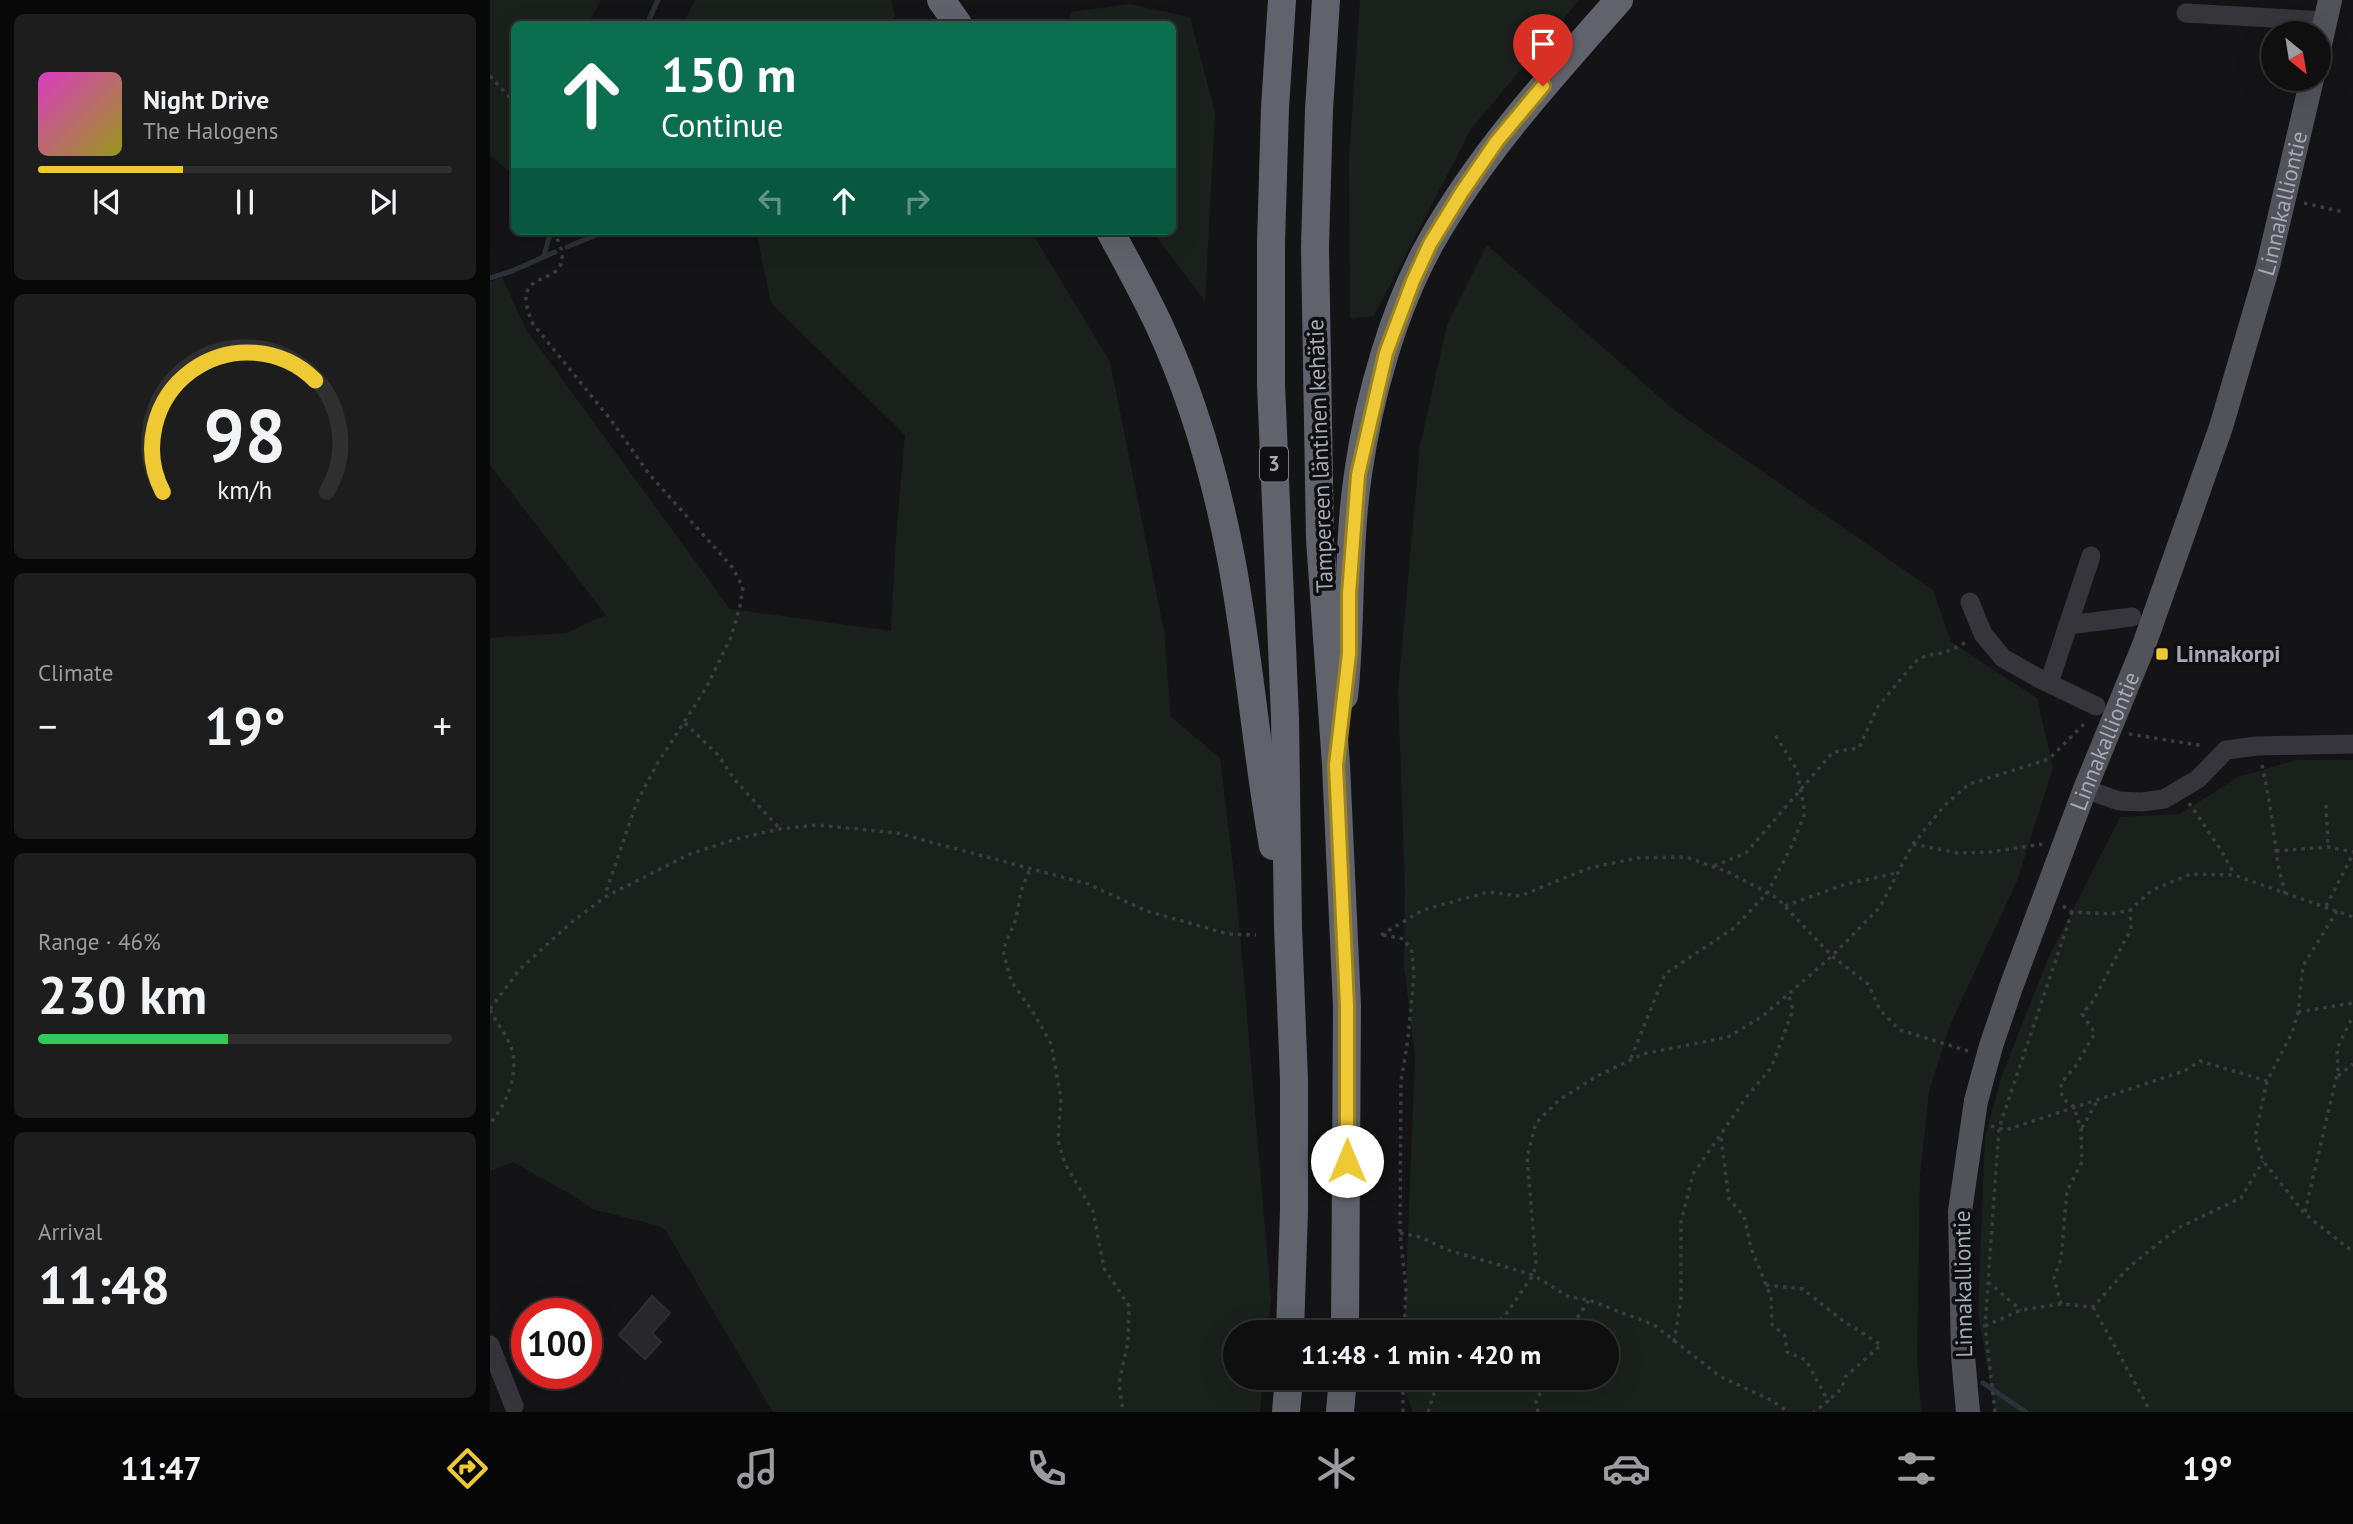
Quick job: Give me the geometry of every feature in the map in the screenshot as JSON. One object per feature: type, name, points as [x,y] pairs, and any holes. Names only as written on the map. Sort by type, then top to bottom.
[{"type":"highway","points":[[941,0],[956,21]]},
{"type":"highway","name":"Tampereen läntinen kehätie","points":[[1282,0],[1275,108],[1271,243],[1271,384],[1285,718],[1294,1106],[1290,1320]]},
{"type":"highway","name":"Tampereen läntinen kehätie","points":[[1325,0],[1319,110],[1316,302],[1320,539],[1336,765],[1347,1006],[1345,1320]]},
{"type":"highway","points":[[1336,765],[1349,654],[1352,546],[1358,475],[1380,371],[1391,335],[1430,244],[1462,192],[1497,141],[1619,0]]},
{"type":"highway","points":[[1112,235],[1159,326],[1177,369],[1214,483],[1231,556],[1266,810],[1288,927]]},
{"type":"highway","points":[[1286,1412],[1288,1390]]},
{"type":"highway","points":[[1340,1412],[1342,1390]]},
{"type":"main road","name":"Linnakalliontie","points":[[1968,1412],[1963,1356],[1960,1211],[1971,1126],[1991,1046],[2085,789],[2144,645],[2221,427],[2268,266],[2309,91]]},
{"type":"lane","points":[[2186,13],[2327,11]]},
{"type":"lane","points":[[2049,684],[2091,556]]},
{"type":"lane","points":[[1970,602],[1983,634],[2003,658],[2093,712]]},
{"type":"lane","points":[[2068,625],[2132,617]]},
{"type":"lane","points":[[2085,789],[2119,801],[2164,799],[2197,779],[2226,750],[2257,746],[2353,744]]},
{"type":"lane","points":[[490,1345],[516,1410]]},
{"type":"path","points":[[490,76],[511,99]]},
{"type":"path","points":[[556,235],[563,260],[559,268],[534,282],[525,294],[525,306],[533,324],[611,420],[649,474],[732,567],[743,587],[731,637],[706,688],[657,764],[636,804],[605,897]]},
{"type":"path","points":[[1713,867],[1746,853],[1833,752],[1859,748],[1877,708],[1915,662],[1927,655],[1944,653],[1983,634]]},
{"type":"path","points":[[1499,1320],[1504,1317],[1533,1275],[1536,1264],[1527,1157],[1536,1123],[1559,1100],[1597,1076],[1630,1060],[1643,1054],[1728,1037],[1763,1016],[1832,956],[1880,907],[1913,844],[1944,806],[1969,784],[2049,759],[2093,712]]},
{"type":"path","points":[[685,723],[718,755],[734,779],[780,829]]},
{"type":"path","points":[[1630,1060],[1665,974],[1734,928],[1768,892],[1793,843],[1805,813],[1797,770],[1774,733]]},
{"type":"path","points":[[2129,734],[2226,750]]},
{"type":"path","points":[[2262,765],[2286,894]]},
{"type":"path","points":[[2180,790],[2221,850],[2234,875]]},
{"type":"path","points":[[2326,805],[2328,847]]},
{"type":"path","points":[[490,1123],[499,1113],[512,1082],[512,1051],[490,1009],[519,970],[573,921],[605,897],[690,854],[736,839],[780,829],[817,825],[897,833],[1088,884],[1147,912],[1228,934],[1256,934]]},
{"type":"path","points":[[1913,844],[1958,853],[1991,852],[2043,844]]},
{"type":"path","points":[[2276,851],[2328,847],[2353,853],[2326,906]]},
{"type":"path","points":[[1405,1320],[1406,1289],[1400,1233],[1401,1081],[1408,1038],[1412,952],[1404,939],[1381,935],[1423,910],[1488,892],[1520,896],[1589,868],[1638,858],[1686,857],[1768,892],[1785,906],[1832,956],[1868,984],[1880,1010],[1900,1030],[1968,1051]]},
{"type":"path","points":[[1030,870],[1021,891],[1016,919],[1003,950],[1011,981],[1051,1044],[1062,1098],[1058,1141],[1065,1164],[1093,1211],[1104,1268],[1129,1306],[1128,1342],[1119,1383],[1123,1412]]},
{"type":"path","points":[[1785,906],[1846,884],[1897,873]]},
{"type":"path","points":[[2046,896],[2072,912],[2111,914],[2130,909],[2152,890],[2191,874],[2234,875],[2353,917]]},
{"type":"path","points":[[2061,1304],[2054,1278],[2062,1259],[2067,1191],[2081,1162],[2081,1129],[2074,1107],[2062,1098],[2061,1083],[2075,1067],[2095,1033],[2081,1014],[2093,1001],[2131,929],[2130,909]]},
{"type":"path","points":[[2337,911],[2303,966],[2298,1012],[2292,1033],[2267,1081],[2255,1137],[2263,1161],[2305,1214],[2353,1252]]},
{"type":"path","points":[[1995,1412],[1985,1326],[1999,1128],[2072,912]]},
{"type":"path","points":[[1674,1342],[1681,1299],[1681,1222],[1693,1174],[1748,1095],[1771,1068],[1793,1010],[1788,993]]},
{"type":"path","points":[[2298,1012],[2353,1003]]},
{"type":"path","points":[[2305,1214],[2337,1077],[2337,1048],[2353,1016]]},
{"type":"path","points":[[1971,1126],[1989,1125],[2006,1130],[2184,1071],[2200,1061],[2267,1081]]},
{"type":"path","points":[[2337,1077],[2353,1064]]},
{"type":"path","points":[[2081,1129],[2098,1100]]},
{"type":"path","points":[[1721,1136],[1729,1199],[1744,1216],[1751,1248],[1771,1297],[1772,1324],[1785,1336],[1787,1352],[1806,1360],[1828,1401]]},
{"type":"path","points":[[2093,1307],[2130,1266],[2178,1228],[2241,1198],[2263,1161]]},
{"type":"path","points":[[1400,1233],[1420,1237],[1448,1250],[1533,1275],[1569,1297],[1589,1300],[1654,1325],[1721,1377],[1773,1401],[1788,1412]]},
{"type":"path","points":[[1988,1282],[2021,1310]]},
{"type":"path","points":[[1766,1285],[1803,1289],[1842,1320],[1881,1345],[1845,1377],[1842,1388],[1814,1412]]},
{"type":"path","points":[[1576,1320],[1589,1300]]},
{"type":"path","points":[[1985,1326],[2021,1310],[2061,1304],[2093,1307]]},
{"type":"path","points":[[2093,1307],[2149,1412]]},
{"type":"path","points":[[1403,1390],[1403,1412]]},
{"type":"path","points":[[1428,1412],[1435,1390]]},
{"type":"path","points":[[1538,1412],[1536,1401],[1542,1390]]},
{"type":"shaded area","points":[[490,0],[601,0],[590,21],[511,21],[511,173],[490,155]]},
{"type":"shaded area","points":[[695,0],[891,0],[895,16],[890,21],[684,21]]},
{"type":"shaded area","points":[[1360,0],[1579,0],[1471,129],[1374,316],[1350,319],[1349,157]]},
{"type":"shaded area","points":[[1129,4],[1190,17],[1215,113],[1205,301],[1155,235],[1176,235],[1176,21],[1068,21],[1072,12]]},
{"type":"shaded area","points":[[757,235],[1033,235],[1110,362],[1164,631],[1171,717],[1220,758],[1237,899],[1271,1298],[1269,1320],[1223,1320],[1223,1390],[1262,1390],[1260,1412],[773,1412],[666,1231],[659,1226],[592,1209],[513,1162],[490,1171],[490,638],[566,633],[606,615],[490,465],[490,282],[502,278],[527,331],[730,609],[891,631],[905,435],[771,303]]},
{"type":"shaded area","points":[[1487,245],[1674,410],[1933,590],[1951,642],[2037,698],[2053,768],[2017,881],[1950,1025],[1929,1091],[1920,1177],[1917,1359],[1921,1412],[1413,1412],[1405,1390],[1619,1390],[1619,1320],[1404,1320],[1415,1057],[1404,965],[1405,888],[1398,691],[1420,446],[1447,325]]},
{"type":"shaded area","points":[[2297,760],[2353,760],[2353,1412],[1995,1412],[1978,1313],[1985,1137],[2002,1075],[2048,959],[2120,817],[2180,814],[2238,777]]},
{"type":"building","points":[[652,1296],[670,1313],[652,1333],[661,1342],[645,1359],[619,1335]]},
{"type":"waterway","points":[[648,21],[658,0]]},
{"type":"waterway","points":[[544,256],[550,235]]},
{"type":"waterway","points":[[567,247],[596,235]]},
{"type":"waterway","points":[[490,278],[555,252]]},
{"type":"waterway","points":[[1983,1383],[2026,1412]]},
{"type":"place","name":"Linnakorpi","points":[[2162,654]]},
{"type":"route","points":[[1347,1161],[1347,1006],[1336,765],[1349,654],[1352,534],[1358,475],[1380,371],[1391,335],[1430,244],[1497,141],[1543,86]]}]
